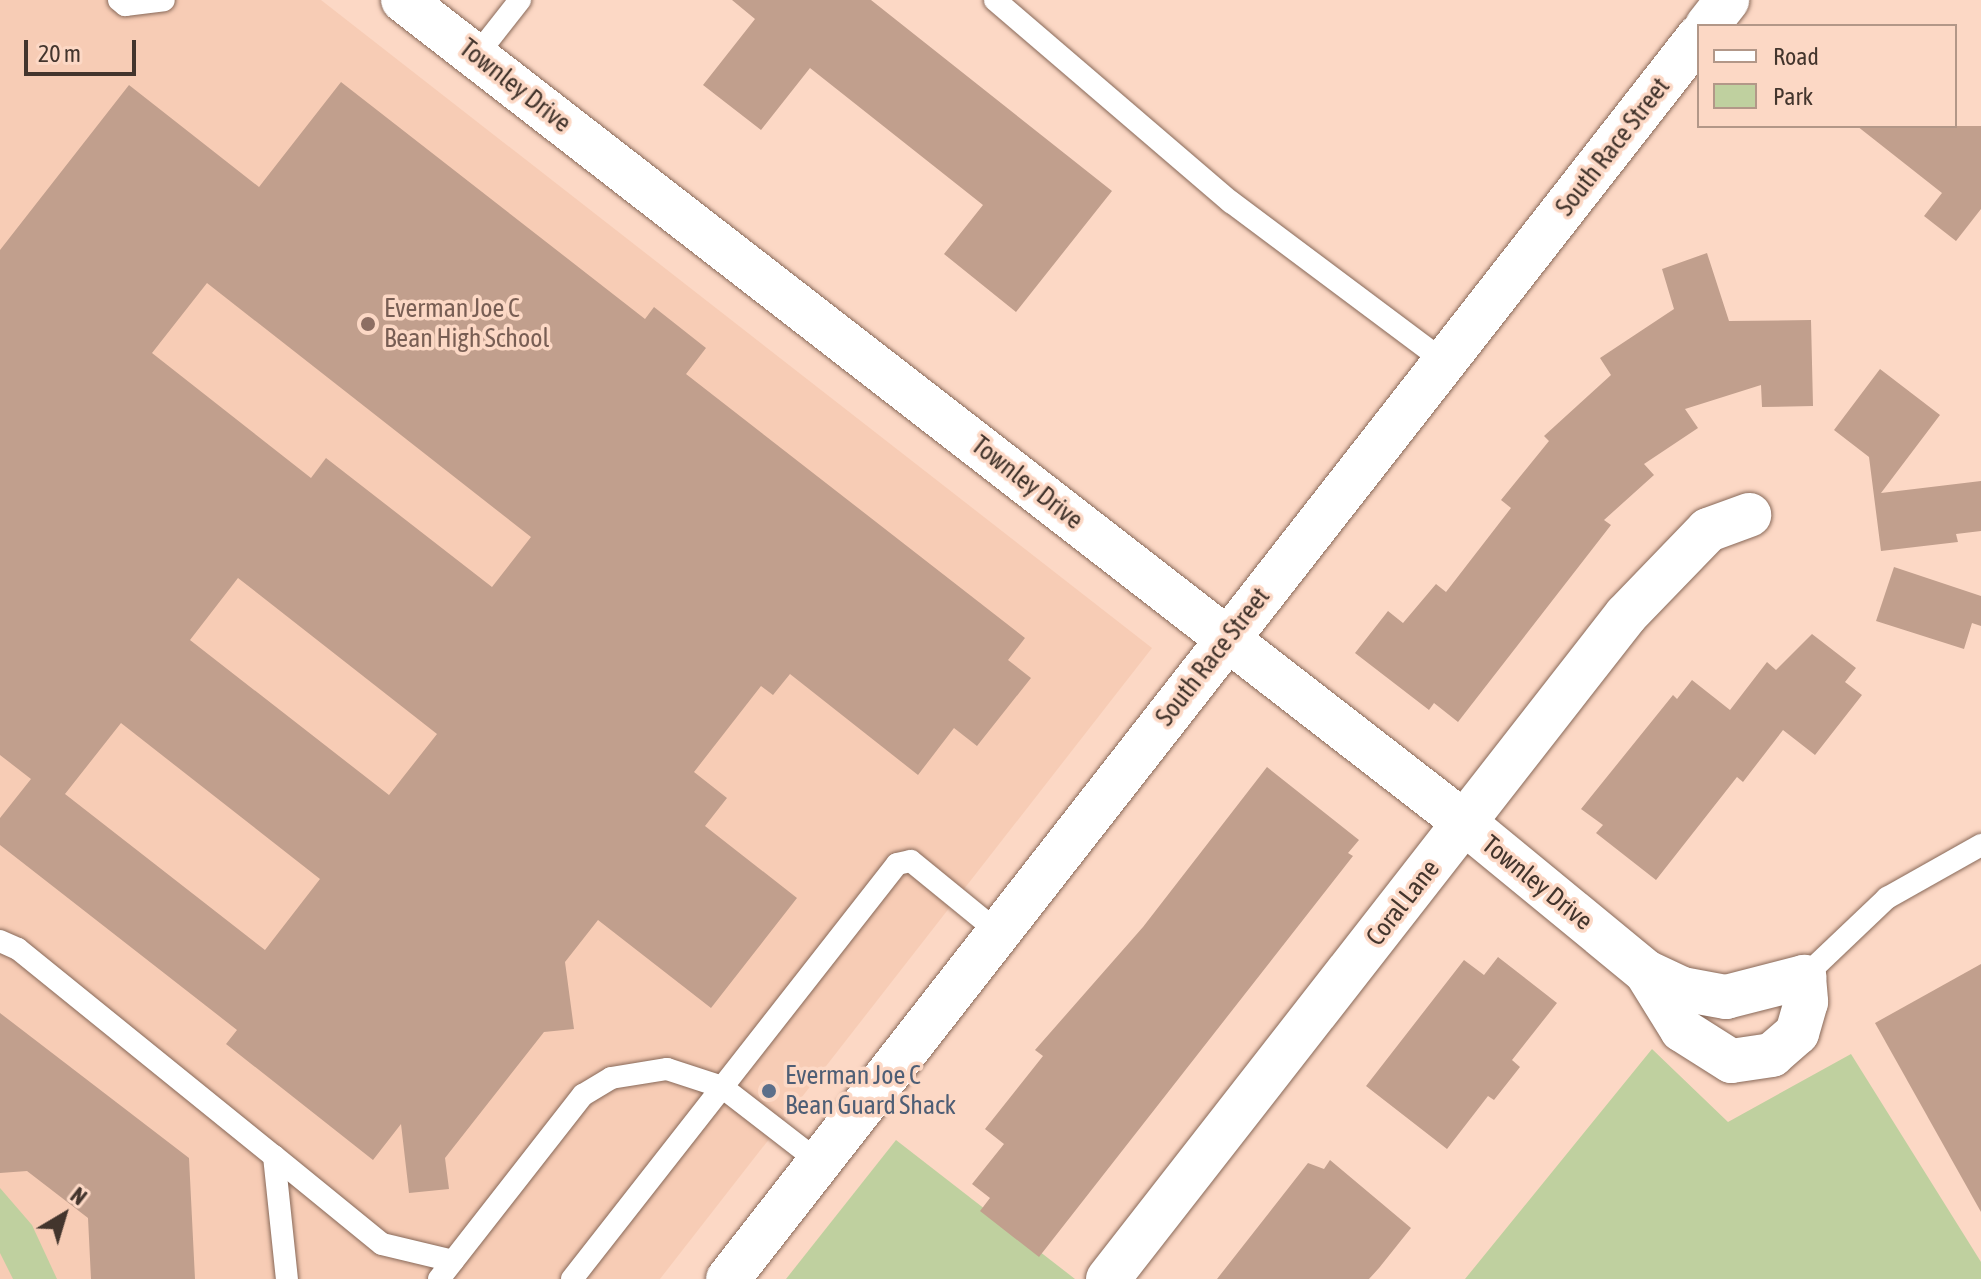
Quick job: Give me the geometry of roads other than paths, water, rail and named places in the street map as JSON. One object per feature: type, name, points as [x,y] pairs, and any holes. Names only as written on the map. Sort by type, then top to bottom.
[{"type":"street","name":"Townley Drive","points":[[403,0],[1466,824],[1646,972],[1682,989],[1726,997],[1804,977],[1806,1002],[1797,1033],[1772,1055],[1731,1061],[1682,1030],[1646,972]]},
{"type":"street","points":[[1709,24],[1727,0]]},
{"type":"street","name":"South Race Street","points":[[728,1279],[1697,39]]},
{"type":"street","name":"Coral Lane","points":[[1108,1279],[1466,824],[1626,615],[1708,530],[1749,515]]},
{"type":"lane","points":[[119,0],[125,5],[164,0]]},
{"type":"lane","points":[[476,56],[520,0]]},
{"type":"lane","points":[[995,0],[1231,202],[1446,363]]},
{"type":"lane","points":[[1804,977],[1887,898],[1981,845]]},
{"type":"lane","points":[[572,1279],[897,864],[911,861],[998,932]]},
{"type":"lane","points":[[0,941],[18,949],[382,1244],[453,1261]]},
{"type":"lane","points":[[439,1279],[583,1095],[611,1078],[667,1069],[722,1087],[819,1162]]},
{"type":"lane","points":[[274,1156],[287,1279]]},
{"type":"place","name":"Everman Joe C Bean High School","points":[[368,324]]},
{"type":"place","name":"Everman Joe C Bean Guard Shack","points":[[769,1091]]}]
